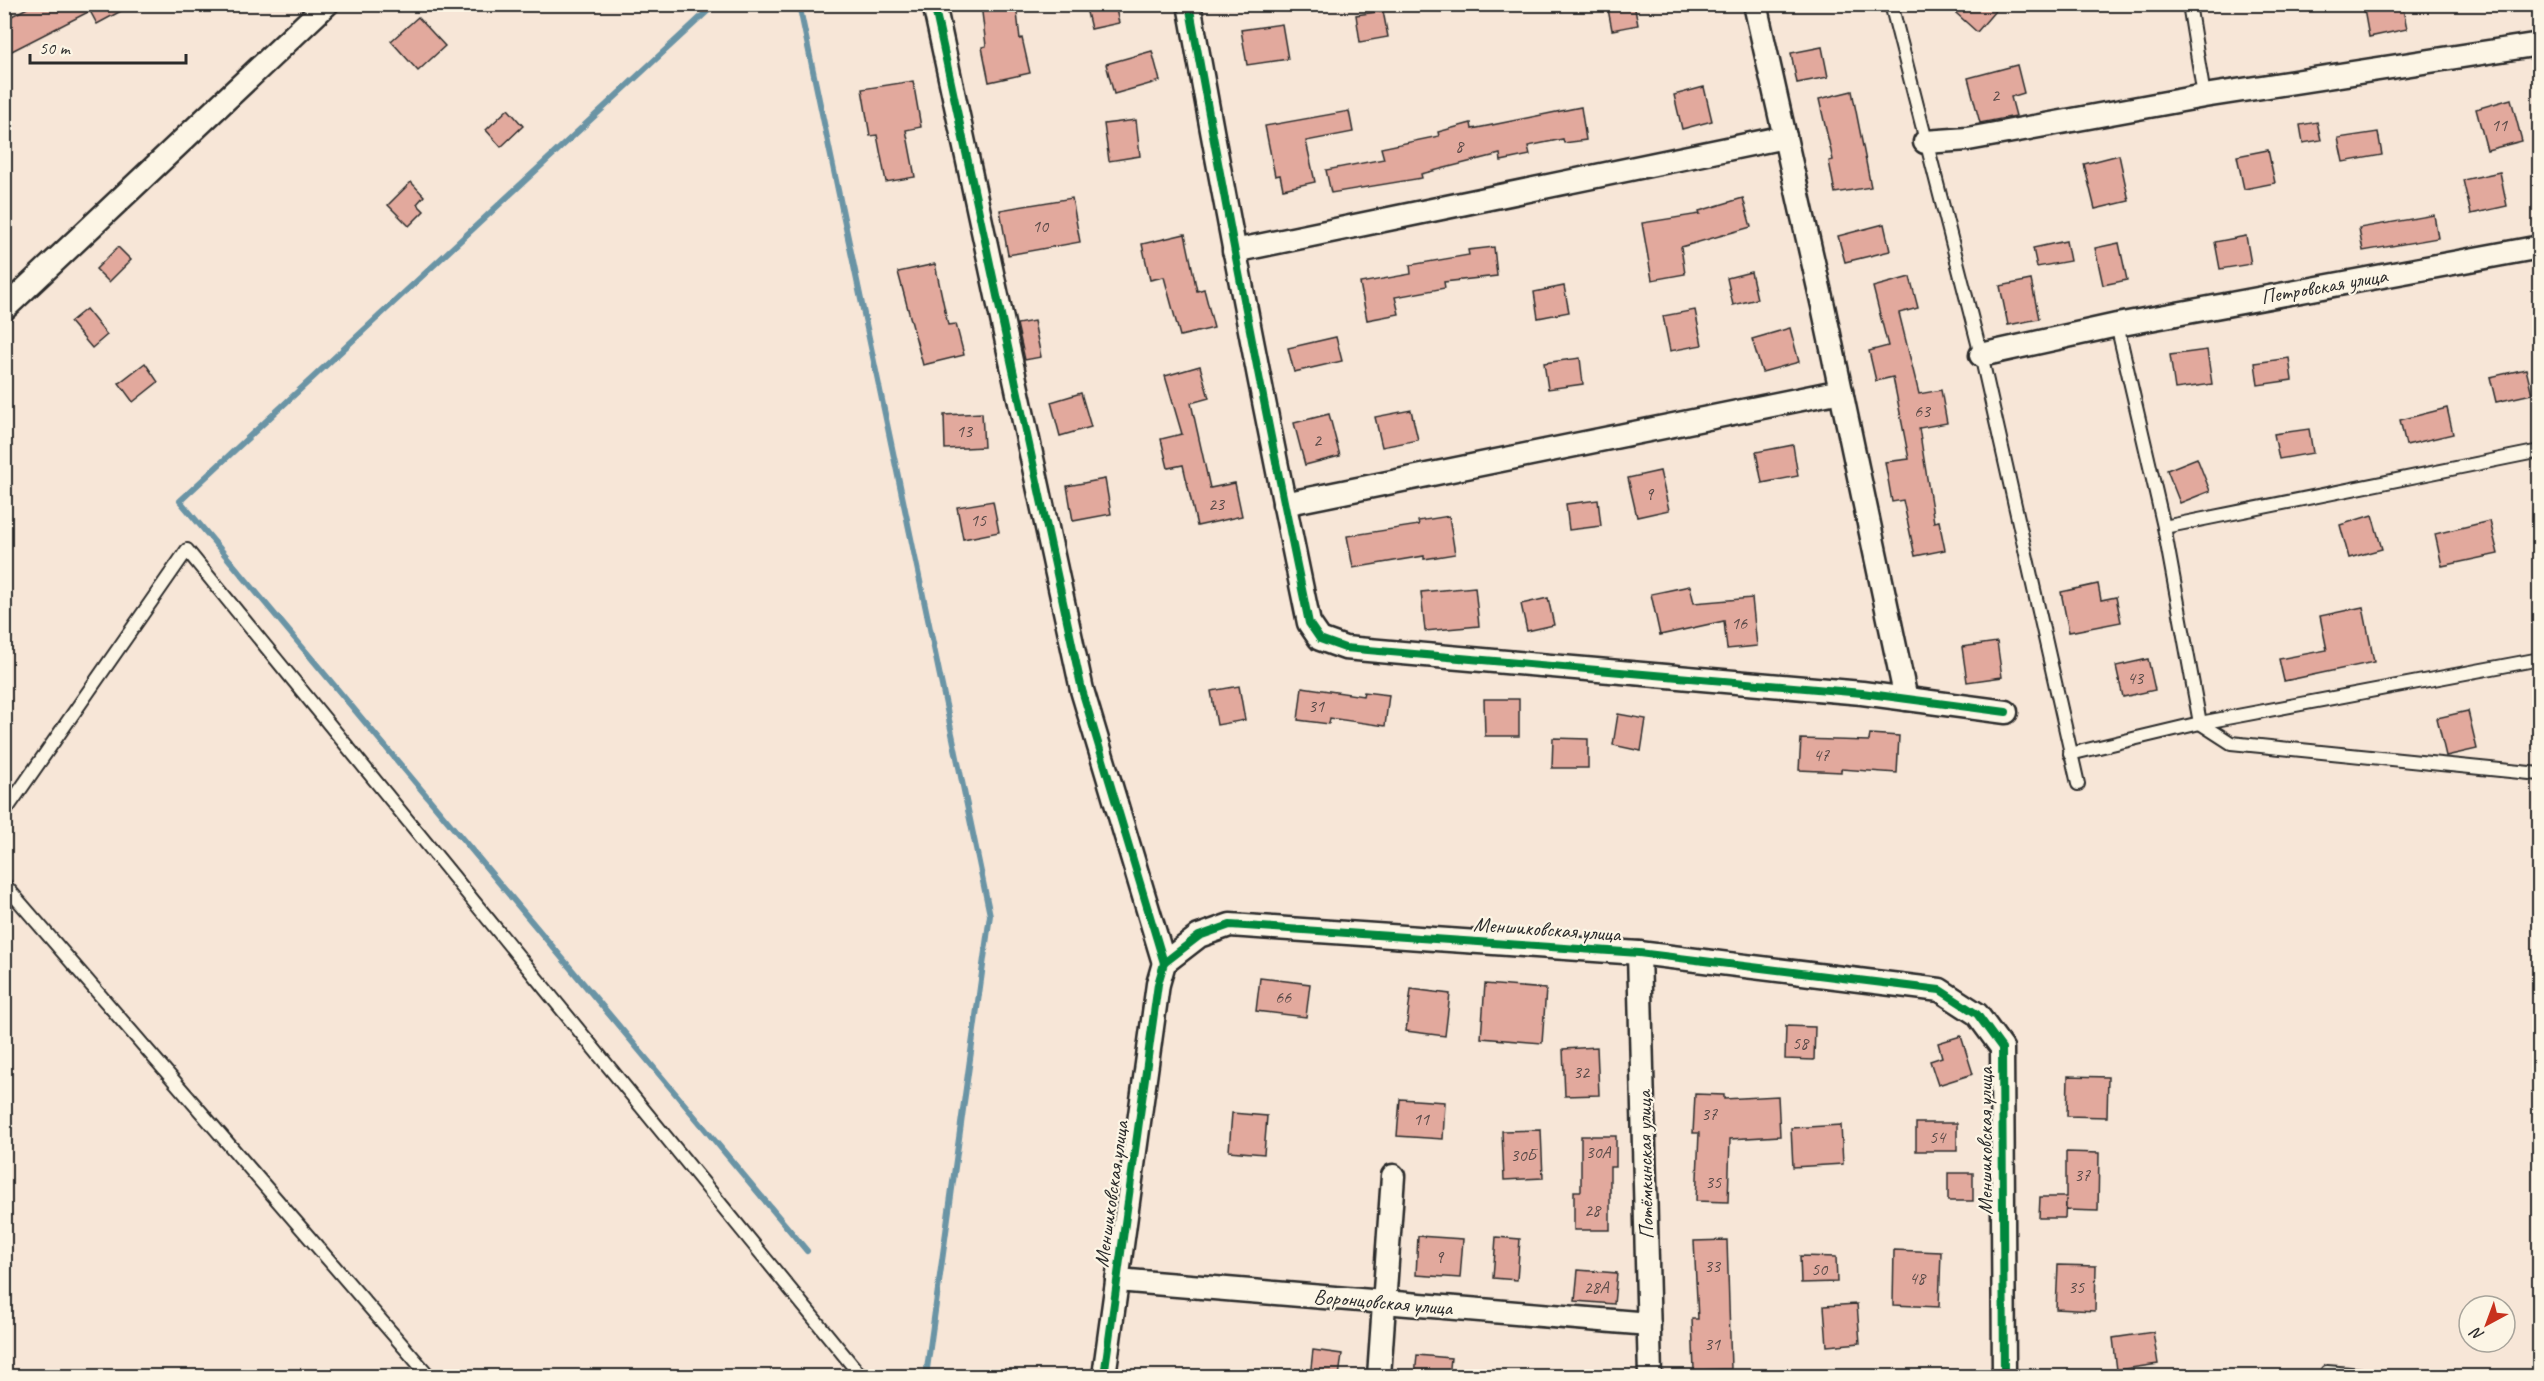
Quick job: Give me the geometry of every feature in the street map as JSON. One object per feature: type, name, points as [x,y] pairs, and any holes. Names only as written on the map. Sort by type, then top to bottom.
[{"type":"street","points":[[4,309],[327,4]]},
{"type":"street","points":[[933,4],[1083,690],[1164,963]]},
{"type":"street","points":[[1189,4],[1234,251],[1284,504],[1309,623],[1320,639],[1345,648],[1862,693],[2006,712]]},
{"type":"street","points":[[1755,4],[1841,391],[1906,699]]},
{"type":"street","points":[[1925,142],[1968,139],[2204,96],[2540,44]]},
{"type":"street","points":[[1234,251],[1785,137]]},
{"type":"street","name":"Петровская улица","points":[[1981,355],[2113,325],[2540,247]]},
{"type":"street","points":[[1284,504],[1841,391]]},
{"type":"street","name":"Меншиковская улица","points":[[1104,1377],[1156,996],[1164,963],[1199,936],[1230,925],[1639,953],[1940,990],[1977,1014],[2002,1048],[2004,1377]]},
{"type":"street","name":"Потёмкинская улица","points":[[1639,953],[1650,1377]]},
{"type":"street","points":[[1379,1377],[1393,1176]]},
{"type":"street","name":"Воронцовская улица","points":[[1117,1280],[1649,1324]]},
{"type":"lane","points":[[1892,4],[1925,142],[1981,355],[2078,784]]},
{"type":"lane","points":[[2189,4],[2204,96]]},
{"type":"lane","points":[[2113,325],[2164,527],[2200,723],[2231,743],[2540,774]]},
{"type":"lane","points":[[2164,527],[2540,451]]},
{"type":"lane","points":[[4,813],[187,550],[861,1377]]},
{"type":"lane","points":[[2070,754],[2200,723],[2540,659]]},
{"type":"lane","points":[[4,884],[429,1377]]},
{"type":"lane","points":[[2327,1372],[2375,1377]]},
{"type":"building","points":[[35,4],[134,4],[97,24],[90,11],[4,55],[4,20]]},
{"type":"building","points":[[981,4],[1016,4],[1020,39],[1022,38],[1030,73],[989,82],[982,47],[986,46]]},
{"type":"building","points":[[1085,4],[1115,4],[1119,23],[1091,29]]},
{"type":"building","points":[[1607,4],[1634,4],[1638,25],[1612,30]]},
{"type":"building","points":[[1946,4],[2001,4],[1977,32]]},
{"type":"building","points":[[2363,4],[2402,4],[2407,29],[2369,37]]},
{"type":"building","points":[[1383,11],[1388,37],[1360,42],[1356,15]]},
{"type":"building","points":[[418,17],[445,46],[418,71],[391,41]]},
{"type":"building","points":[[1282,24],[1288,59],[1247,65],[1241,30]]},
{"type":"building","points":[[1822,47],[1828,77],[1797,83],[1791,53]]},
{"type":"building","points":[[1152,51],[1160,81],[1114,94],[1106,64]]},
{"type":"building","points":[[2017,65],[2024,93],[2011,97],[2016,116],[1980,123],[1968,78]]},
{"type":"building","points":[[913,81],[921,127],[906,130],[915,177],[886,182],[877,135],[870,136],[862,89]]},
{"type":"building","points":[[1704,87],[1712,121],[1682,129],[1674,95]]},
{"type":"building","points":[[1852,91],[1871,187],[1835,193],[1829,161],[1833,160],[1819,99]]},
{"type":"building","points":[[2511,99],[2522,141],[2487,150],[2476,109]]},
{"type":"building","points":[[1581,107],[1586,140],[1564,143],[1563,139],[1528,146],[1530,155],[1501,161],[1500,154],[1421,174],[1422,178],[1331,193],[1326,170],[1384,159],[1381,148],[1439,136],[1438,132],[1471,123],[1472,129]]},
{"type":"building","points":[[508,109],[523,126],[501,147],[486,130]]},
{"type":"building","points":[[1349,111],[1353,132],[1306,141],[1315,182],[1283,189],[1280,175],[1275,176],[1265,126]]},
{"type":"building","points":[[1136,120],[1140,156],[1109,161],[1104,124]]},
{"type":"building","points":[[2317,122],[2321,140],[2303,143],[2300,125]]},
{"type":"building","points":[[2378,132],[2382,155],[2343,162],[2338,138]]},
{"type":"building","points":[[2268,150],[2275,183],[2244,189],[2237,156]]},
{"type":"building","points":[[2119,155],[2129,201],[2095,209],[2084,164]]},
{"type":"building","points":[[2500,172],[2507,206],[2471,214],[2463,180]]},
{"type":"building","points":[[411,182],[424,196],[417,204],[424,211],[409,226],[388,205]]},
{"type":"building","points":[[1072,198],[1080,242],[1008,255],[1000,210]]},
{"type":"building","points":[[1743,198],[1751,227],[1681,247],[1685,274],[1652,280],[1642,223],[1700,214],[1699,211]]},
{"type":"building","points":[[2434,215],[2438,238],[2363,251],[2359,228]]},
{"type":"building","points":[[1884,224],[1890,251],[1845,262],[1838,236]]},
{"type":"building","points":[[1185,234],[1197,291],[1204,289],[1214,328],[1180,336],[1164,277],[1150,280],[1142,244]]},
{"type":"building","points":[[2246,236],[2251,264],[2220,269],[2215,242]]},
{"type":"building","points":[[2066,241],[2070,261],[2037,267],[2033,248]]},
{"type":"building","points":[[2119,243],[2127,280],[2103,285],[2095,248]]},
{"type":"building","points":[[118,247],[131,260],[109,282],[96,269]]},
{"type":"building","points":[[1494,247],[1497,276],[1444,282],[1445,288],[1395,297],[1399,314],[1367,320],[1360,283],[1411,274],[1410,265],[1469,255],[1468,250]]},
{"type":"building","points":[[935,264],[948,325],[956,324],[964,355],[923,365],[898,272]]},
{"type":"building","points":[[1751,272],[1757,299],[1733,305],[1727,278]]},
{"type":"building","points":[[1910,277],[1918,308],[1899,313],[1919,394],[1941,390],[1947,423],[1919,428],[1934,522],[1939,521],[1945,550],[1915,556],[1903,500],[1892,502],[1885,462],[1909,459],[1893,377],[1876,381],[1869,351],[1888,346],[1873,287]]},
{"type":"building","points":[[2031,280],[2039,319],[2008,325],[2000,286]]},
{"type":"building","points":[[1564,286],[1569,312],[1538,318],[1534,292]]},
{"type":"building","points":[[86,309],[107,335],[92,348],[70,322]]},
{"type":"building","points":[[1695,310],[1702,345],[1670,351],[1663,316]]},
{"type":"building","points":[[1034,321],[1041,357],[1025,360],[1017,324]]},
{"type":"building","points":[[1790,328],[1799,362],[1762,372],[1752,339]]},
{"type":"building","points":[[1336,337],[1342,361],[1294,372],[1288,348]]},
{"type":"building","points":[[2207,350],[2212,384],[2175,389],[2170,355]]},
{"type":"building","points":[[1580,358],[1583,384],[1548,389],[1544,363]]},
{"type":"building","points":[[2289,358],[2292,380],[2258,385],[2255,363]]},
{"type":"building","points":[[145,363],[158,382],[133,402],[119,383]]},
{"type":"building","points":[[1200,366],[1209,398],[1191,403],[1210,488],[1235,483],[1242,516],[1197,526],[1183,465],[1168,468],[1161,439],[1182,434],[1165,376]]},
{"type":"building","points":[[2526,369],[2532,394],[2496,402],[2490,377]]},
{"type":"building","points":[[1081,393],[1091,427],[1060,436],[1051,402]]},
{"type":"building","points":[[2447,408],[2453,434],[2406,445],[2400,420]]},
{"type":"building","points":[[1411,410],[1418,440],[1382,447],[1375,417]]},
{"type":"building","points":[[982,413],[984,447],[945,449],[944,415]]},
{"type":"building","points":[[1329,414],[1340,456],[1305,465],[1294,423]]},
{"type":"building","points":[[2309,429],[2313,453],[2279,459],[2274,434]]},
{"type":"building","points":[[1793,445],[1798,476],[1762,483],[1756,452]]},
{"type":"building","points":[[2197,458],[2210,491],[2180,503],[2167,470]]},
{"type":"building","points":[[1660,471],[1669,510],[1637,517],[1628,478]]},
{"type":"building","points":[[1105,479],[1111,514],[1073,521],[1067,486]]},
{"type":"building","points":[[1598,500],[1601,526],[1569,530],[1566,504]]},
{"type":"building","points":[[993,501],[999,532],[963,539],[957,507]]},
{"type":"building","points":[[2372,515],[2382,549],[2349,558],[2340,525]]},
{"type":"building","points":[[1449,516],[1455,554],[1424,559],[1424,556],[1353,568],[1347,536],[1419,525],[1418,521]]},
{"type":"building","points":[[2490,521],[2498,554],[2442,566],[2435,534]]},
{"type":"building","points":[[2098,584],[2101,600],[2116,597],[2121,622],[2069,632],[2061,592]]},
{"type":"building","points":[[1690,586],[1694,603],[1752,598],[1757,646],[1727,649],[1724,621],[1660,635],[1651,594]]},
{"type":"building","points":[[1475,587],[1479,626],[1425,631],[1421,592]]},
{"type":"building","points":[[1548,598],[1554,625],[1527,631],[1521,604]]},
{"type":"building","points":[[2363,607],[2374,662],[2284,681],[2279,659],[2327,650],[2320,616]]},
{"type":"building","points":[[1997,642],[2002,677],[1967,682],[1962,647]]},
{"type":"building","points":[[2148,659],[2155,690],[2123,697],[2116,666]]},
{"type":"building","points":[[1239,686],[1245,720],[1217,725],[1211,691]]},
{"type":"building","points":[[1302,687],[1363,696],[1364,692],[1389,695],[1385,726],[1330,718],[1329,724],[1298,720]]},
{"type":"building","points":[[1484,699],[1519,699],[1519,736],[1485,736]]},
{"type":"building","points":[[2468,711],[2477,749],[2446,756],[2437,718]]},
{"type":"building","points":[[1618,714],[1646,719],[1641,751],[1613,745]]},
{"type":"building","points":[[1870,734],[1899,736],[1897,773],[1841,769],[1841,772],[1799,770],[1801,739],[1869,741]]},
{"type":"building","points":[[1553,738],[1588,739],[1588,768],[1552,768]]},
{"type":"building","points":[[1260,978],[1310,984],[1306,1017],[1256,1011]]},
{"type":"building","points":[[1485,984],[1546,989],[1542,1043],[1481,1038]]},
{"type":"building","points":[[1411,989],[1450,994],[1445,1036],[1406,1031]]},
{"type":"building","points":[[1786,1026],[1815,1027],[1814,1060],[1785,1059]]},
{"type":"building","points":[[1961,1036],[1973,1074],[1938,1085],[1930,1061],[1942,1057],[1938,1043]]},
{"type":"building","points":[[1597,1047],[1599,1095],[1565,1096],[1563,1049]]},
{"type":"building","points":[[2068,1076],[2108,1077],[2107,1117],[2067,1116]]},
{"type":"building","points":[[1695,1094],[1724,1095],[1724,1099],[1778,1096],[1780,1136],[1730,1139],[1728,1202],[1696,1201],[1699,1133],[1693,1133]]},
{"type":"building","points":[[1400,1099],[1445,1102],[1443,1139],[1397,1136]]},
{"type":"building","points":[[1232,1113],[1267,1116],[1264,1154],[1229,1151]]},
{"type":"building","points":[[1916,1123],[1957,1123],[1957,1151],[1916,1151]]},
{"type":"building","points":[[1841,1125],[1843,1164],[1793,1167],[1791,1128]]},
{"type":"building","points":[[1541,1130],[1543,1178],[1504,1180],[1502,1131]]},
{"type":"building","points":[[1581,1136],[1616,1136],[1616,1167],[1610,1167],[1610,1230],[1574,1230],[1574,1191],[1581,1191]]},
{"type":"building","points":[[2066,1152],[2099,1153],[2098,1211],[2066,1210],[2066,1199],[2065,1218],[2039,1218],[2040,1197],[2066,1197]]},
{"type":"building","points":[[1948,1173],[1973,1173],[1973,1201],[1948,1201]]},
{"type":"building","points":[[1418,1236],[1463,1239],[1460,1278],[1416,1275]]},
{"type":"building","points":[[1496,1237],[1520,1239],[1517,1280],[1493,1278]]},
{"type":"building","points":[[1727,1240],[1731,1369],[1694,1370],[1692,1319],[1698,1319],[1694,1241]]},
{"type":"building","points":[[1894,1250],[1941,1252],[1939,1307],[1893,1305]]},
{"type":"building","points":[[1800,1256],[1836,1257],[1837,1282],[1801,1283]]},
{"type":"building","points":[[2058,1265],[2096,1266],[2095,1311],[2056,1309]]},
{"type":"building","points":[[1578,1270],[1617,1273],[1614,1304],[1575,1301]]},
{"type":"building","points":[[1857,1304],[1860,1343],[1827,1346],[1824,1306]]},
{"type":"building","points":[[2153,1332],[2158,1364],[2117,1370],[2113,1338]]},
{"type":"building","points":[[1313,1350],[1342,1354],[1339,1377],[1310,1377]]},
{"type":"building","points":[[1417,1355],[1451,1358],[1449,1377],[1415,1377]]},
{"type":"waterway","points":[[715,4],[180,501],[807,1251]]},
{"type":"waterway","points":[[799,4],[990,915],[926,1376]]},
{"type":"cycle path","points":[[934,4],[1082,690],[1164,963]]},
{"type":"cycle path","points":[[1189,4],[1293,546],[1309,623],[1320,639],[1345,648],[1862,693],[2006,712]]},
{"type":"cycle path","points":[[1104,1376],[1158,984],[1164,963],[1199,936],[1230,925],[1639,953],[1940,990],[1977,1014],[2002,1048],[2004,1376]]}]
